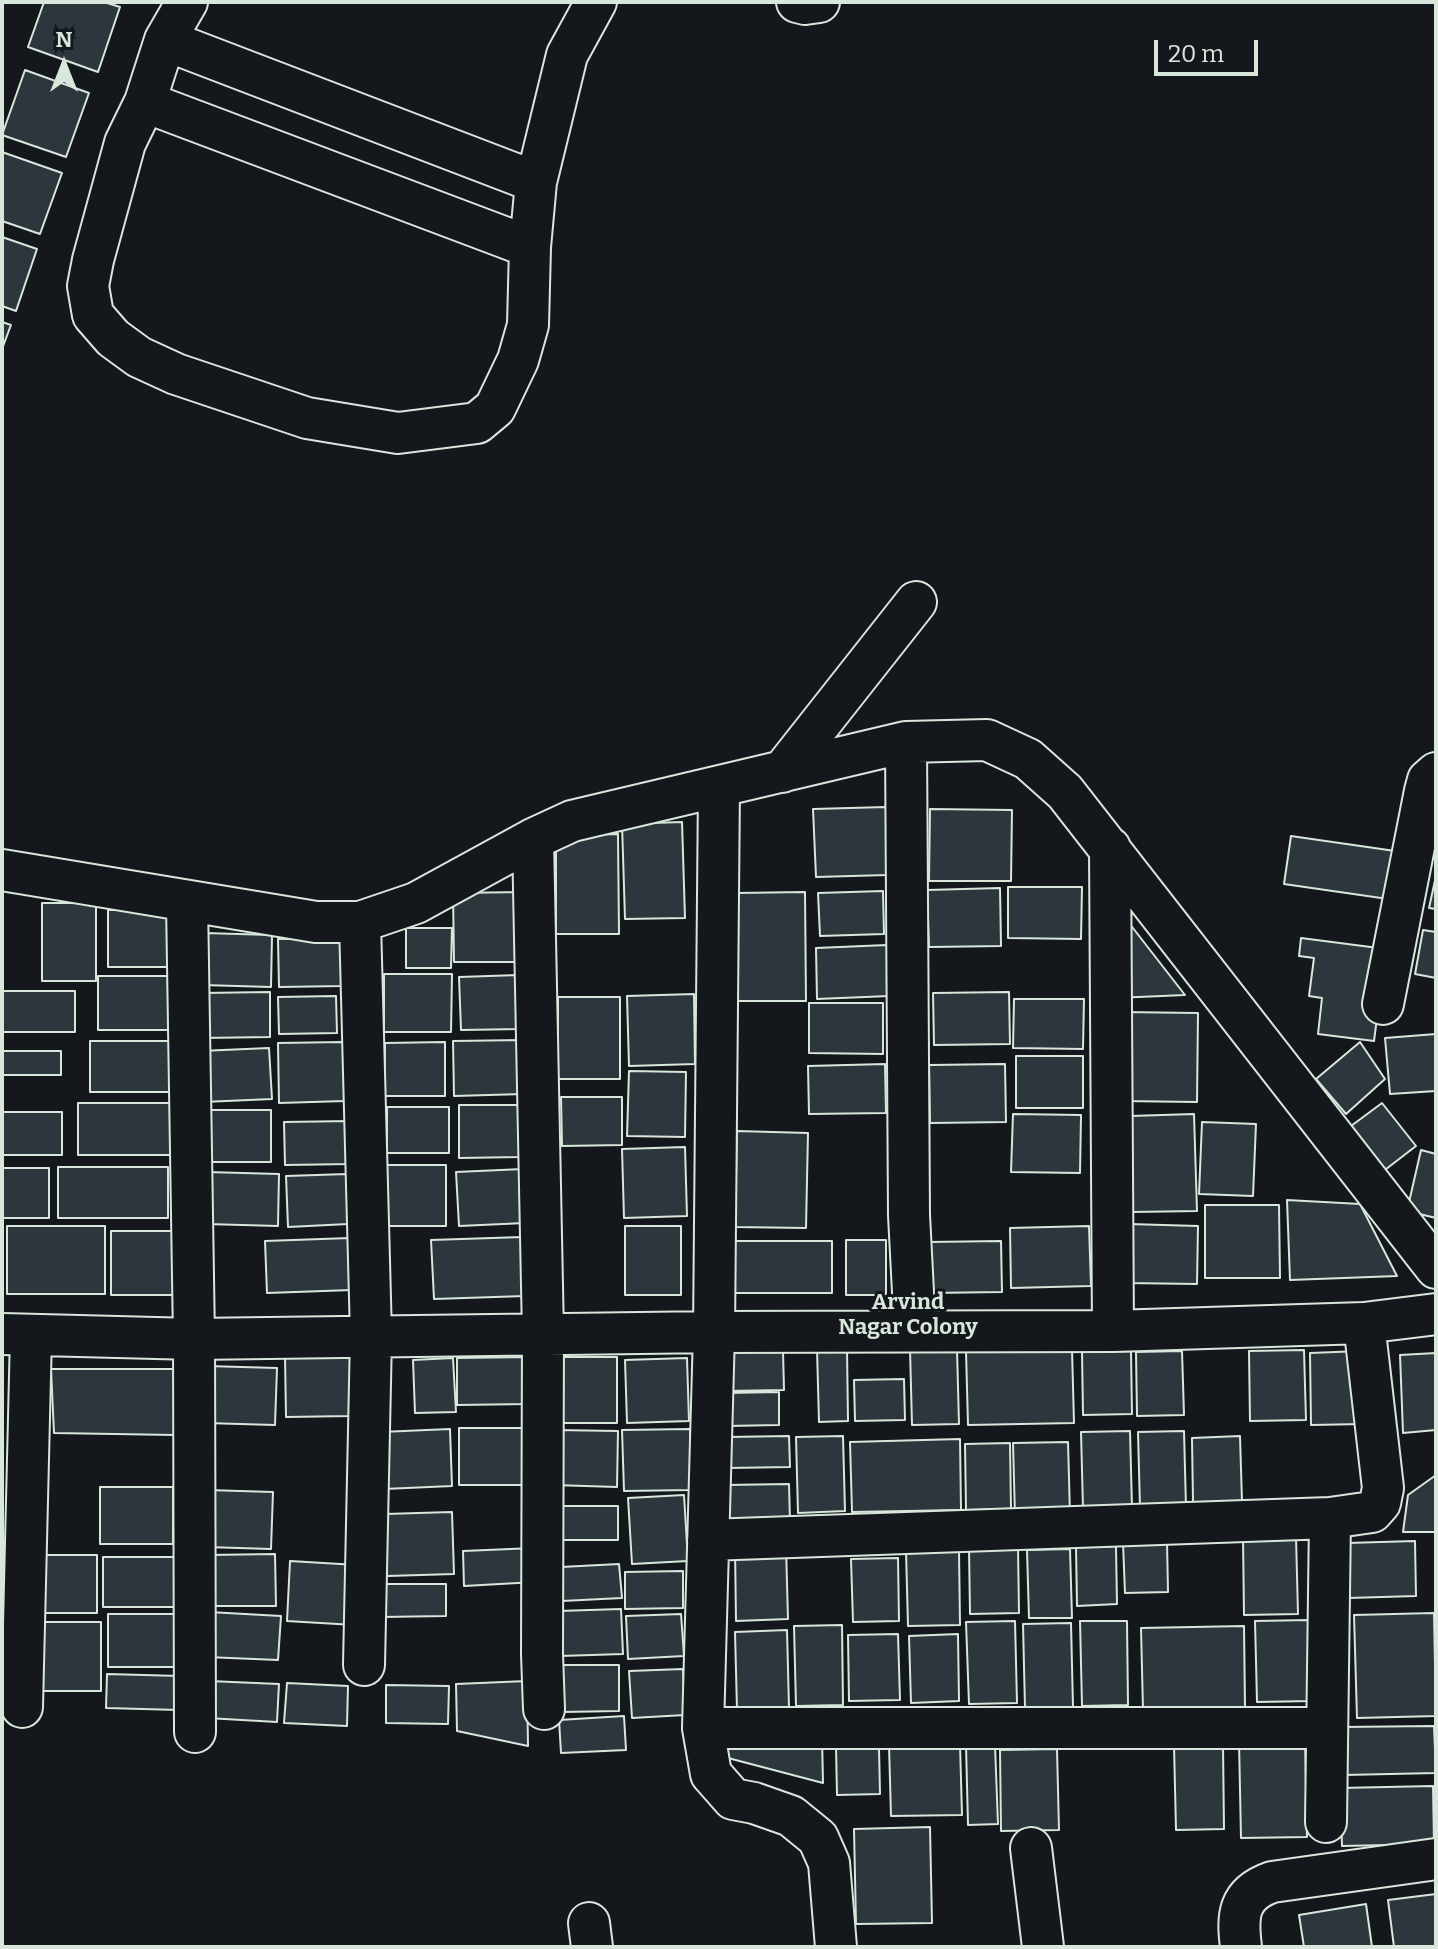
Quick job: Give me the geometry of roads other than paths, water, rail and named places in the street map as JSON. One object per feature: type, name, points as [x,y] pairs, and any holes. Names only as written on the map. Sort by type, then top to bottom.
[{"type":"street","points":[[187,2],[165,40],[145,102],[125,143],[88,286],[93,315],[113,338],[139,357],[176,374],[307,418],[398,433],[477,423],[495,408],[518,360],[528,325],[536,182],[567,55],[596,2]]},
{"type":"street","points":[[797,2],[819,2]]},
{"type":"street","points":[[165,40],[536,182]]},
{"type":"street","points":[[145,102],[530,247]]},
{"type":"street","points":[[782,772],[916,602]]},
{"type":"street","points":[[2,870],[316,922],[360,922],[416,903],[572,821],[906,742],[987,740],[1028,759],[1065,792],[1436,1268]]},
{"type":"street","points":[[906,742],[909,1215],[915,1331]]},
{"type":"street","points":[[1383,1004],[1425,791],[1428,780],[1436,773]]},
{"type":"street","points":[[719,787],[714,1332],[703,1728],[711,1774],[733,1799],[791,1816],[818,1838],[829,1863],[836,1947]]},
{"type":"street","points":[[533,839],[543,1335],[544,1709]]},
{"type":"street","points":[[1110,848],[1113,1331]]},
{"type":"street","points":[[187,902],[194,1339],[195,1732]]},
{"type":"street","points":[[360,922],[371,1336],[364,1665]]},
{"type":"street","points":[[22,1707],[16,1334],[194,1339],[714,1332],[1113,1331],[1364,1323],[1436,1314]]},
{"type":"street","points":[[708,1540],[1330,1518],[1372,1512],[1380,1503],[1383,1488],[1364,1323]]},
{"type":"street","points":[[1326,1822],[1330,1518]]},
{"type":"street","points":[[703,1728],[1327,1728]]},
{"type":"street","points":[[1031,1848],[1043,1947]]},
{"type":"street","points":[[1241,1947],[1240,1911],[1256,1888],[1272,1882],[1436,1859]]},
{"type":"district","name":"Arvind Nagar Colony","points":[[908,1316]]}]
